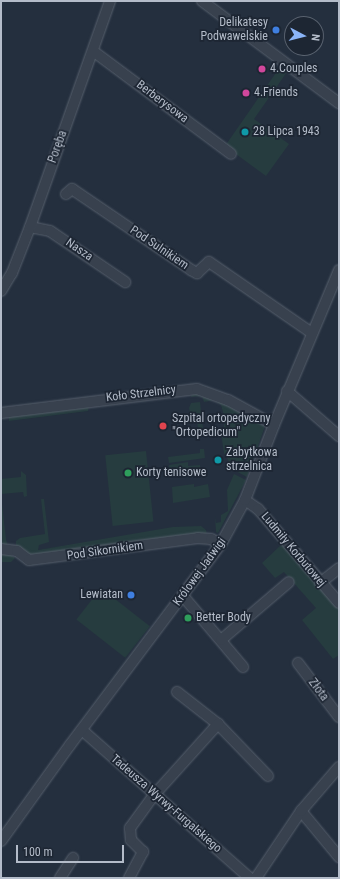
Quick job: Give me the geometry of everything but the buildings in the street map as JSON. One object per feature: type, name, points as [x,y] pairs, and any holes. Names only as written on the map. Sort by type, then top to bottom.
[{"type":"street","name":"Poręba","points":[[1,291],[12,273],[30,228],[110,1]]},
{"type":"street","points":[[202,1],[339,103]]},
{"type":"street","name":"Berberysowa","points":[[93,51],[231,154]]},
{"type":"street","name":"Pod Sulnikiem","points":[[66,194],[72,189],[191,270],[197,272],[209,262],[312,333]]},
{"type":"street","name":"Nasza","points":[[30,228],[50,231],[125,282]]},
{"type":"street","name":"Królowej Jadwigi","points":[[1,842],[82,730],[221,544],[245,500],[287,392],[339,270]]},
{"type":"street","name":"Koło Strzelnicy","points":[[1,413],[197,390],[228,400],[274,425]]},
{"type":"street","points":[[287,392],[339,436]]},
{"type":"street","name":"Ludmiły Korbutowej","points":[[245,500],[258,509],[320,583],[339,603]]},
{"type":"street","name":"Pod Sikornikiem","points":[[1,549],[17,551],[29,560],[198,538],[211,539],[221,544]]},
{"type":"street","points":[[320,583],[339,568]]},
{"type":"street","points":[[221,640],[289,582]]},
{"type":"street","points":[[182,596],[243,667]]},
{"type":"street","name":"Złota","points":[[298,663],[339,717]]},
{"type":"street","points":[[177,692],[218,724],[268,776]]},
{"type":"street","points":[[129,878],[143,852],[131,840],[129,831],[154,795],[218,724]]},
{"type":"street","name":"Tadeusza Wyrwy-Furgalskiego","points":[[82,730],[250,878]]},
{"type":"street","points":[[256,878],[301,811],[339,767]]},
{"type":"street","points":[[301,811],[339,857]]},
{"type":"street","points":[[60,878],[73,858]]},
{"type":"green space","points":[[280,67],[287,72],[254,119],[289,144],[266,176],[225,146]]},
{"type":"green space","points":[[193,392],[219,398],[252,417],[253,421],[265,426],[247,477],[234,470],[224,453],[222,440],[225,419],[221,405],[214,400],[204,402],[202,396],[191,397]]},
{"type":"green space","points":[[200,402],[203,428],[198,429],[196,413],[190,413],[189,408],[191,403]]},
{"type":"green space","points":[[89,403],[88,411],[9,421],[9,417]]},
{"type":"green space","points":[[200,449],[204,449],[205,458],[169,463],[168,457],[200,453]]},
{"type":"green space","name":"Korty tenisowe","points":[[146,451],[153,522],[113,526],[105,455]]},
{"type":"green space","points":[[188,462],[188,466],[200,465],[201,473],[170,477],[169,465]]},
{"type":"green space","points":[[21,471],[26,475],[27,496],[24,497],[23,492],[1,494],[1,479],[21,477]]},
{"type":"green space","points":[[234,474],[246,480],[218,533],[216,532],[215,516],[216,523],[221,522],[221,515],[228,511],[227,490]]},
{"type":"green space","points":[[194,484],[194,487],[208,484],[210,497],[173,503],[172,487]]},
{"type":"green space","points":[[1,495],[6,539],[10,554],[15,558],[11,562],[1,562]]},
{"type":"green space","points":[[41,499],[44,499],[49,542],[39,545],[38,550],[173,527],[201,526],[206,530],[207,535],[30,558],[16,548],[16,541],[20,538],[45,534]]},
{"type":"green space","points":[[282,544],[339,607],[339,655],[333,659],[302,620],[316,608],[284,572],[275,578],[262,563]]},
{"type":"green space","points":[[101,588],[150,626],[125,658],[76,620]]},
{"type":"place","name":"Delikatesy Podwawelskie","points":[[276,30]]},
{"type":"place","name":"4.Couples","points":[[262,69]]},
{"type":"place","name":"4.Friends","points":[[246,93]]},
{"type":"place","name":"28 Lipca 1943","points":[[245,132]]},
{"type":"place","name":"Szpital ortopedyczny \"Ortopedicum\"","points":[[163,426]]},
{"type":"place","name":"Zabytkowa strzelnica","points":[[218,460]]},
{"type":"place","name":"Korty tenisowe","points":[[128,473]]},
{"type":"place","name":"Lewiatan","points":[[131,595]]},
{"type":"place","name":"Better Body","points":[[188,618]]}]
